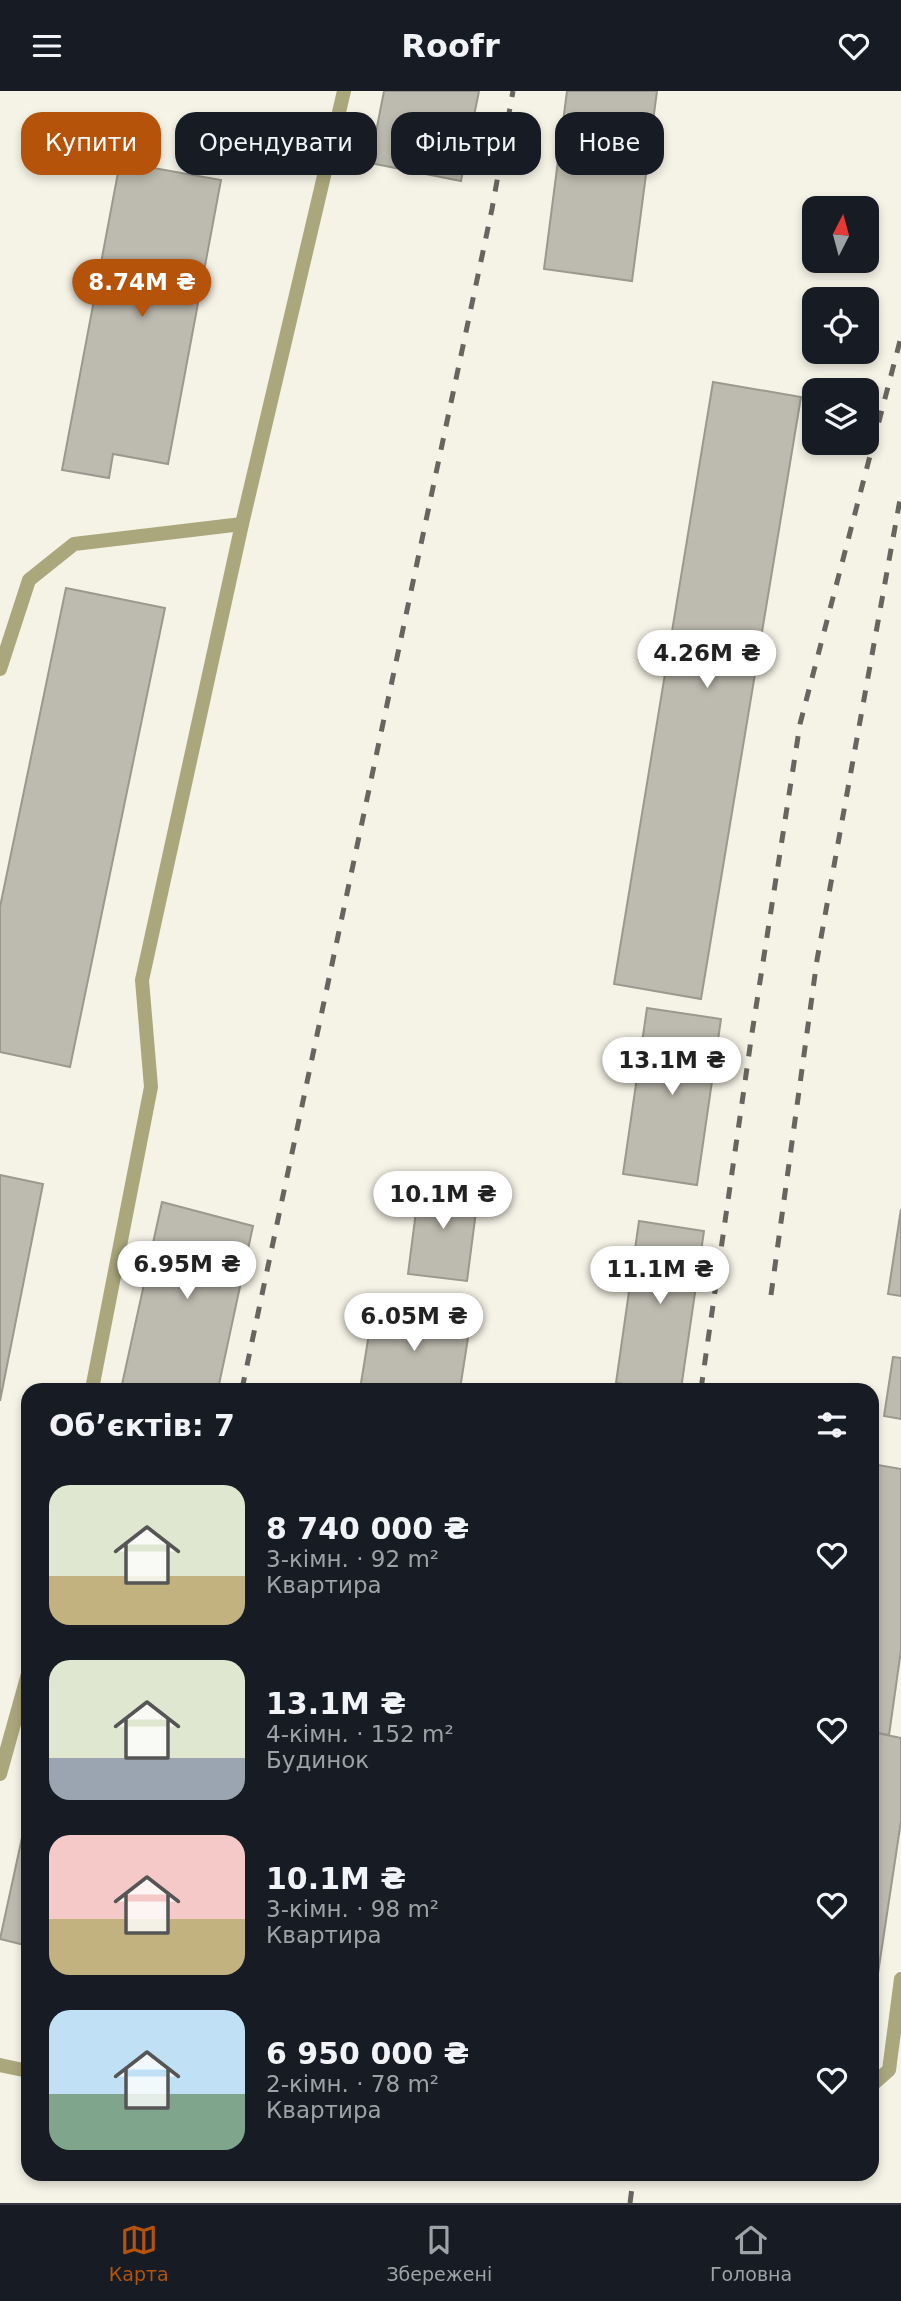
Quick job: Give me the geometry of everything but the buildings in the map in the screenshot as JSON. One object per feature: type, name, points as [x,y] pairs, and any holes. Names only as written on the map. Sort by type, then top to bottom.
[{"type":"lane","points":[[93,1383],[152,1087],[142,980],[242,524],[344,91]]},
{"type":"lane","points":[[0,669],[29,580],[74,544],[242,524]]},
{"type":"lane","points":[[0,1774],[21,1699]]},
{"type":"lane","points":[[879,2079],[889,2070],[901,1979]]},
{"type":"lane","points":[[0,2065],[21,2070]]},
{"type":"railway","points":[[243,1383],[492,209],[513,91]]},
{"type":"railway","points":[[702,1383],[800,724],[901,337]]},
{"type":"railway","points":[[771,1295],[817,960],[901,494]]},
{"type":"railway","points":[[630,2203],[633,2181]]}]
